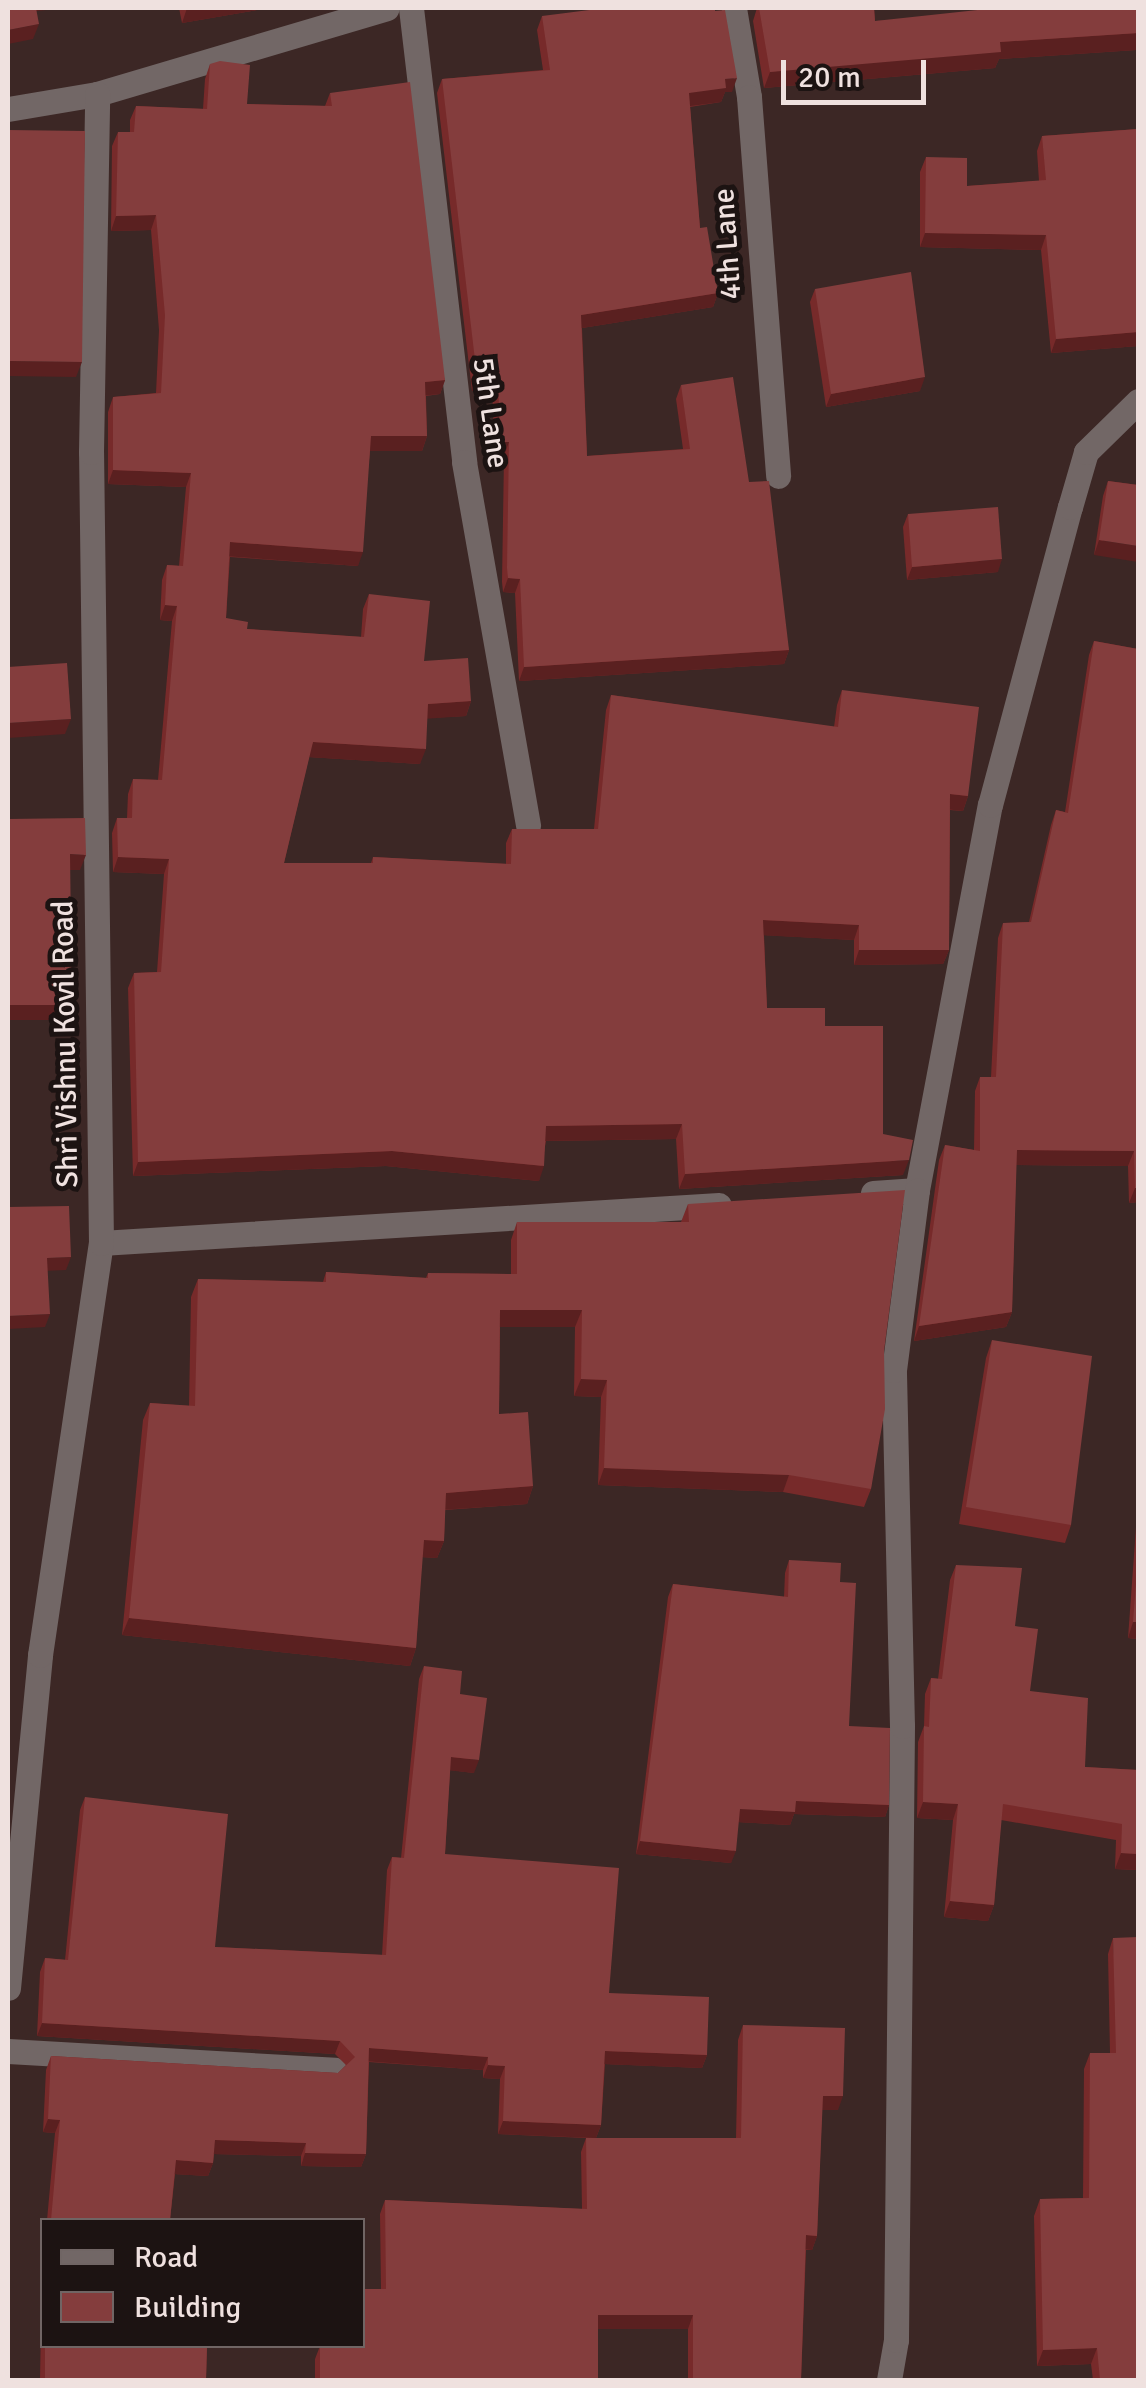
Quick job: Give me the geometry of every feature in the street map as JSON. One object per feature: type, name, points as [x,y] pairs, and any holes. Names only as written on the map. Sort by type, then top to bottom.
[{"type":"street","points":[[8,109],[97,94],[388,8]]},
{"type":"street","name":"5th Lane","points":[[411,8],[464,462],[528,825]]},
{"type":"street","name":"4th Lane","points":[[734,8],[749,97],[778,476]]},
{"type":"street","name":"Shri Vishnu Kovil Road","points":[[8,1988],[40,1654],[102,1243],[91,452],[97,94]]},
{"type":"street","points":[[889,2380],[896,2340],[902,1726],[894,1370],[917,1190],[990,805],[1086,452],[1138,401]]},
{"type":"street","points":[[838,1196],[917,1190]]},
{"type":"street","points":[[102,1243],[740,1203]]},
{"type":"street","points":[[8,2051],[334,2070]]},
{"type":"building","points":[[8,8],[36,8],[39,24],[8,30]]},
{"type":"building","points":[[605,8],[725,10],[737,78],[725,79],[726,88],[689,93],[700,228],[707,227],[718,293],[581,315],[587,456],[690,449],[681,385],[733,377],[749,482],[769,481],[789,650],[524,667],[520,579],[508,578],[507,568],[509,442],[500,442],[498,375],[477,377],[442,79],[550,70],[542,16]]},
{"type":"building","points":[[759,8],[874,8],[875,21],[996,8],[1138,8],[1138,33],[1000,42],[1001,52],[770,72]]},
{"type":"building","points":[[220,61],[250,65],[247,104],[332,106],[330,93],[410,82],[445,380],[425,382],[427,436],[371,436],[363,552],[230,542],[226,618],[248,622],[247,629],[364,637],[369,594],[430,601],[424,661],[468,658],[471,701],[428,704],[426,749],[313,742],[284,863],[373,863],[373,857],[511,864],[512,829],[598,829],[611,695],[838,727],[842,690],[979,707],[968,796],[950,794],[949,950],[859,950],[859,925],[763,920],[767,1008],[825,1008],[825,1026],[883,1026],[883,1134],[913,1140],[909,1160],[685,1174],[682,1124],[546,1126],[544,1166],[392,1151],[138,1162],[134,973],[161,972],[169,859],[118,857],[117,818],[132,818],[133,779],[162,780],[177,606],[165,605],[167,565],[183,566],[191,473],[113,470],[113,397],[161,393],[165,315],[156,215],[116,216],[118,132],[134,132],[136,106],[207,109],[210,64]]},
{"type":"building","points":[[1138,129],[1138,332],[1056,339],[1046,235],[925,233],[926,157],[967,158],[967,186],[1046,180],[1042,136]]},
{"type":"building","points":[[8,130],[85,131],[82,362],[8,361]]},
{"type":"building","points":[[911,272],[925,377],[831,394],[815,289]]},
{"type":"building","points":[[1108,481],[1138,485],[1138,546],[1099,540]]},
{"type":"building","points":[[998,507],[1002,559],[912,567],[908,514]]},
{"type":"building","points":[[1094,641],[1138,649],[1138,1188],[1134,1151],[1017,1150],[1012,1312],[919,1326],[945,1145],[980,1151],[980,1077],[996,1077],[1003,923],[1031,922],[1056,810],[1068,813]]},
{"type":"building","points":[[67,663],[71,719],[8,723],[8,667]]},
{"type":"building","points":[[85,818],[86,855],[70,854],[72,1005],[8,1005],[8,819]]},
{"type":"building","points":[[905,1190],[884,1351],[885,1409],[871,1489],[789,1475],[604,1468],[607,1380],[581,1379],[582,1310],[500,1310],[499,1414],[528,1412],[533,1486],[446,1493],[444,1541],[424,1540],[416,1648],[129,1618],[150,1403],[195,1406],[198,1279],[326,1282],[326,1272],[428,1278],[428,1273],[517,1274],[517,1222],[689,1222],[688,1204]]},
{"type":"building","points":[[69,1206],[71,1257],[47,1258],[50,1314],[8,1316],[8,1207]]},
{"type":"building","points":[[992,1340],[1092,1356],[1071,1525],[966,1507]]},
{"type":"building","points":[[1138,1558],[1138,1622],[1133,1622]]},
{"type":"building","points":[[789,1560],[841,1563],[840,1582],[856,1583],[849,1726],[890,1728],[889,1805],[796,1801],[795,1812],[740,1809],[736,1851],[640,1841],[673,1584],[788,1597]]},
{"type":"building","points":[[956,1565],[1022,1568],[1015,1626],[1038,1629],[1030,1691],[1088,1698],[1085,1767],[1138,1770],[1138,1854],[1121,1853],[1122,1824],[1003,1804],[994,1905],[950,1901],[958,1804],[923,1802],[924,1726],[929,1727],[931,1678],[942,1679]]},
{"type":"building","points":[[424,1666],[462,1671],[460,1694],[487,1698],[479,1760],[451,1757],[445,1854],[619,1868],[609,1993],[709,1997],[707,2055],[605,2051],[601,2125],[503,2121],[505,2066],[488,2065],[488,2057],[369,2048],[366,2154],[305,2153],[306,2143],[215,2140],[213,2163],[176,2160],[170,2218],[51,2218],[60,2120],[48,2119],[51,2056],[338,2073],[355,2057],[340,2041],[42,2023],[45,1958],[68,1960],[85,1797],[228,1814],[215,1947],[386,1955],[392,1857],[404,1858]]},
{"type":"building","points":[[1138,1937],[1138,2380],[1100,2380],[1097,2348],[1043,2350],[1040,2199],[1089,2198],[1090,2053],[1116,2053],[1113,1938]]},
{"type":"building","points":[[743,2025],[845,2028],[843,2096],[823,2096],[817,2236],[806,2235],[801,2380],[693,2380],[693,2315],[598,2315],[598,2380],[320,2380],[320,2348],[365,2348],[365,2289],[386,2289],[385,2200],[587,2209],[586,2138],[741,2138]]},
{"type":"building","points":[[45,2348],[207,2348],[206,2380],[45,2380]]}]
